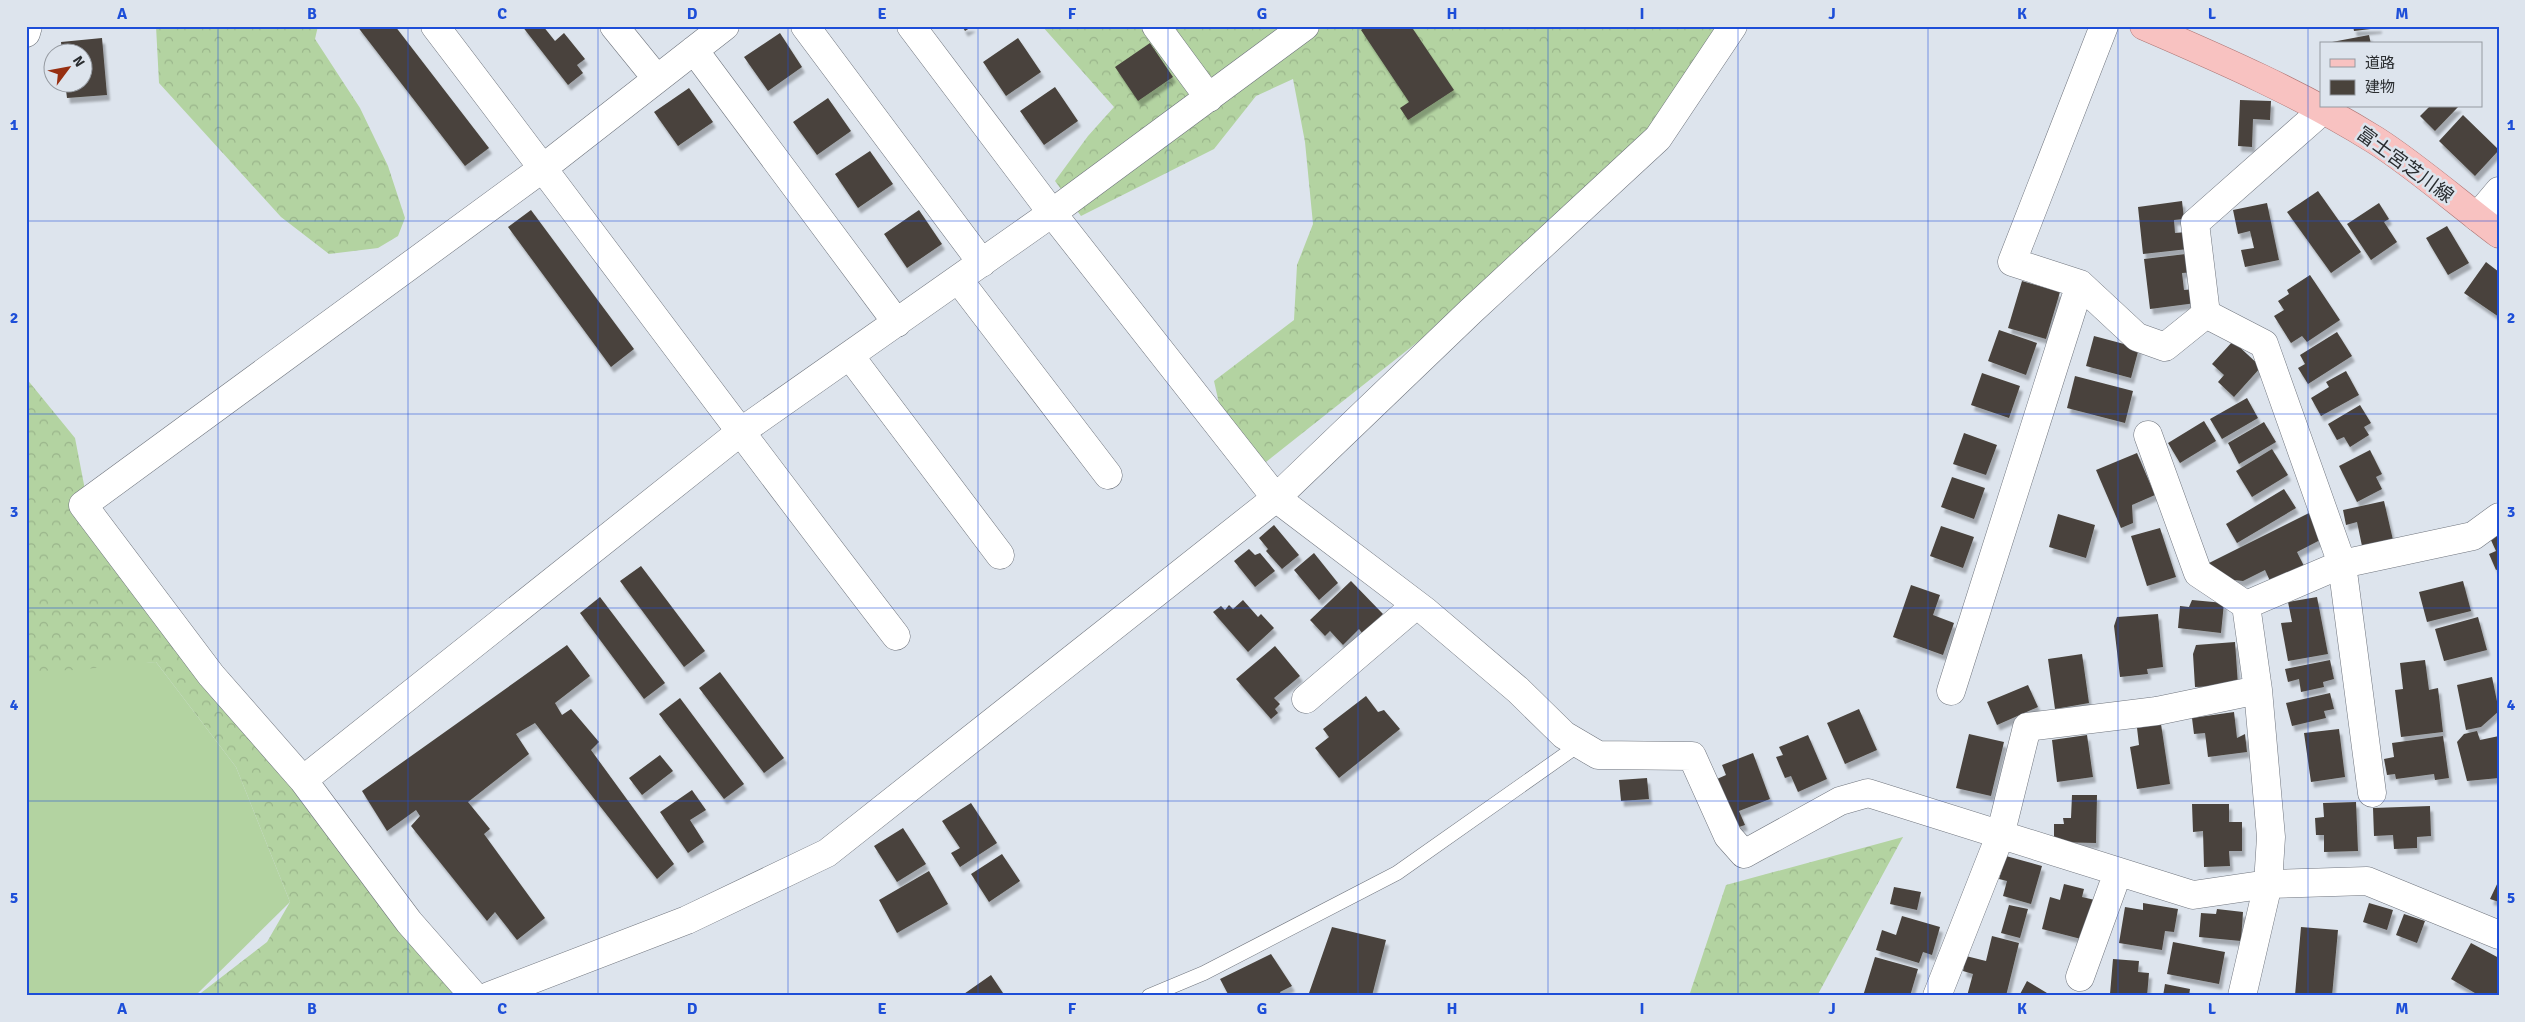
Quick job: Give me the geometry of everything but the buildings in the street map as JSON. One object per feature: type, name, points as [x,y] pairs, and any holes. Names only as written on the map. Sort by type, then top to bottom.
[{"type":"main road","name":"富士宮芝川線","points":[[2144,26],[2252,73],[2323,110],[2376,141],[2499,234]]},
{"type":"street","points":[[26,33],[28,26]]},
{"type":"street","points":[[435,26],[544,168],[740,433],[896,636]]},
{"type":"street","points":[[614,26],[657,79]]},
{"type":"street","points":[[474,996],[409,922],[303,780],[211,675],[83,505],[544,168],[725,26]]},
{"type":"street","points":[[805,26],[982,263]]},
{"type":"street","points":[[911,26],[1052,214],[1276,498],[1416,605],[1518,690],[1564,735],[1598,754],[1692,756],[1728,836],[1744,854],[1840,801],[1868,793],[2192,895],[2268,884],[2366,881],[2499,934]]},
{"type":"street","points":[[1156,26],[1209,98]]},
{"type":"street","points":[[303,780],[740,433],[1052,214],[1209,98],[1276,35],[1305,26]]},
{"type":"street","points":[[489,996],[687,920],[827,853],[1276,498],[1470,312],[1658,138],[1733,26]]},
{"type":"street","points":[[2104,26],[2012,262],[2080,284],[2137,338],[2165,347],[2206,314]]},
{"type":"street","points":[[694,50],[897,323]]},
{"type":"street","points":[[2206,314],[2195,223],[2323,110]]},
{"type":"street","points":[[2477,217],[2499,191]]},
{"type":"street","points":[[958,279],[1108,475]]},
{"type":"street","points":[[1951,691],[2080,284]]},
{"type":"street","points":[[2206,314],[2264,344],[2342,564],[2372,793]]},
{"type":"street","points":[[850,356],[1000,555]]},
{"type":"street","points":[[2148,435],[2198,573],[2246,605],[2258,690],[2271,836],[2268,884],[2242,996]]},
{"type":"street","points":[[2246,605],[2342,564],[2473,536],[2499,517]]},
{"type":"street","points":[[1306,698],[1416,605]]},
{"type":"street","points":[[1937,996],[2000,836],[2026,727],[2157,711],[2258,690]]},
{"type":"street","points":[[2080,976],[2118,872]]},
{"type":"lane","points":[[1149,996],[1204,973],[1397,873],[1580,744]]},
{"type":"green space","points":[[156,26],[318,26],[315,39],[360,108],[388,166],[405,218],[398,236],[378,248],[329,254],[281,217],[159,83]]},
{"type":"green space","points":[[1042,26],[1737,26],[1624,187],[1453,314],[1266,462],[1226,435],[1214,381],[1294,320],[1297,265],[1313,224],[1305,142],[1293,79],[1256,96],[1214,149],[1081,216],[1055,181],[1088,136],[1114,107]]},
{"type":"green space","points":[[26,378],[75,438],[86,495],[473,996],[197,996],[267,942],[290,902],[236,767],[156,662],[76,670],[26,671]]},
{"type":"green space","points":[[156,662],[236,767],[290,902],[195,996],[26,996],[26,669]]},
{"type":"green space","points":[[1903,837],[1817,996],[1689,996],[1726,885]]}]
